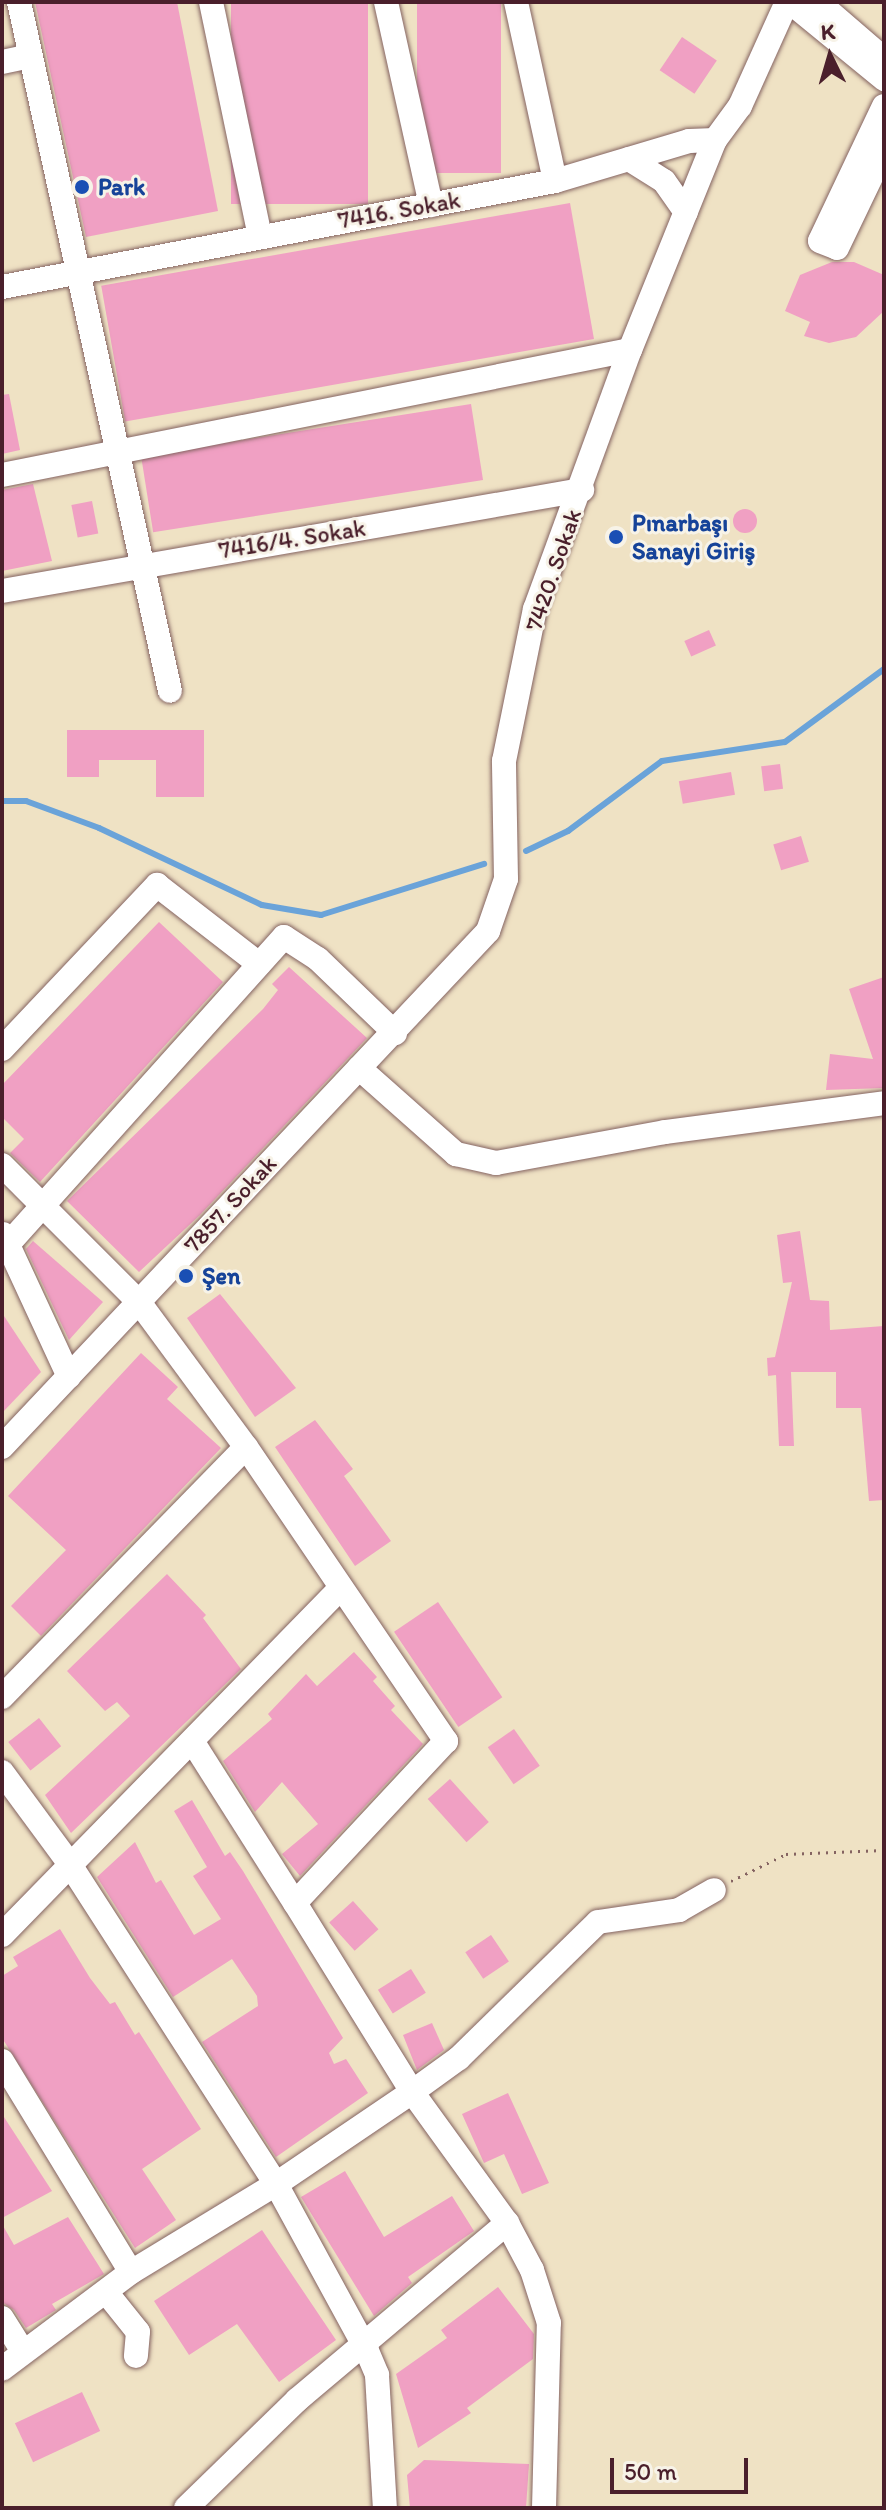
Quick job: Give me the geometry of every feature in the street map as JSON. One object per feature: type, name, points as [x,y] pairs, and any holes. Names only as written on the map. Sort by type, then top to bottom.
[{"type":"street","points":[[19,2],[170,691]]},
{"type":"street","points":[[211,2],[260,236]]},
{"type":"street","points":[[386,2],[431,205]]},
{"type":"street","points":[[516,2],[555,181]]},
{"type":"street","points":[[716,139],[726,97],[770,2]]},
{"type":"street","points":[[716,139],[740,106],[788,2],[884,79]]},
{"type":"street","points":[[818,2],[884,59]]},
{"type":"street","points":[[2,62],[30,56]]},
{"type":"street","points":[[884,106],[862,174],[884,150]]},
{"type":"street","name":"7416. Sokak","points":[[2,287],[555,181],[689,141],[716,139]]},
{"type":"street","name":"7420. Sokak","points":[[395,1033],[488,931],[506,879],[504,761],[535,609],[582,490],[630,350],[716,139]]},
{"type":"street","points":[[629,159],[664,181],[686,212]]},
{"type":"street","points":[[2,475],[630,350]]},
{"type":"street","name":"7416/4. Sokak","points":[[2,591],[143,564],[582,490]]},
{"type":"street","points":[[2,1049],[157,885],[259,964]]},
{"type":"street","points":[[69,1377],[4,1243],[284,937],[318,959],[395,1033]]},
{"type":"street","name":"7857. Sokak","points":[[2,1447],[395,1033]]},
{"type":"street","points":[[359,1068],[456,1154],[496,1163],[665,1132],[884,1103]]},
{"type":"street","points":[[2,1165],[139,1302],[246,1447],[446,1741],[295,1903]]},
{"type":"street","points":[[2,1697],[246,1447]]},
{"type":"street","points":[[2,1935],[69,1863],[194,1744],[340,1589]]},
{"type":"street","points":[[194,1744],[412,2092],[507,2223],[532,2270],[549,2323],[544,2508]]},
{"type":"street","points":[[2,1772],[69,1863],[276,2184],[364,2344],[377,2375],[385,2508]]},
{"type":"street","points":[[2,2369],[131,2272],[276,2184],[459,2058],[598,1922],[679,1910],[714,1890]]},
{"type":"street","points":[[2,2061],[131,2272]]},
{"type":"street","points":[[186,2508],[364,2344],[507,2223]]},
{"type":"street","points":[[106,2292],[138,2332],[136,2356]]},
{"type":"street","points":[[2,2318],[23,2352]]},
{"type":"path","points":[[714,1890],[786,1854],[884,1850]]},
{"type":"building","points":[[35,2],[177,2],[218,211],[86,237]]},
{"type":"building","points":[[231,2],[368,2],[368,204],[231,204]]},
{"type":"building","points":[[417,2],[501,2],[501,173],[417,173]]},
{"type":"building","points":[[682,37],[717,60],[694,94],[660,70]]},
{"type":"building","points":[[570,203],[594,339],[125,422],[101,286]]},
{"type":"building","points":[[832,262],[854,262],[884,275],[884,311],[856,337],[829,343],[804,336],[810,322],[785,311],[800,275]]},
{"type":"building","points":[[9,394],[20,450],[2,454],[2,395]]},
{"type":"building","points":[[471,404],[483,480],[153,532],[141,456]]},
{"type":"building","points":[[33,484],[52,561],[2,571],[2,490]]},
{"type":"building","points":[[92,501],[98,533],[78,537],[71,505]]},
{"type":"building","points":[[745,509],[756,516],[757,521],[750,532],[745,533],[734,526],[733,521],[740,510]]},
{"type":"building","points":[[709,630],[716,646],[691,657],[684,641]]},
{"type":"building","points":[[67,730],[204,730],[204,797],[156,797],[156,760],[99,760],[99,777],[67,777]]},
{"type":"building","points":[[780,764],[783,789],[764,791],[761,766]]},
{"type":"building","points":[[731,772],[735,795],[683,804],[679,781]]},
{"type":"building","points":[[801,836],[809,862],[781,870],[773,844]]},
{"type":"building","points":[[159,922],[223,982],[40,1182],[10,1153],[24,1139],[2,1117],[2,1085]]},
{"type":"building","points":[[289,967],[367,1038],[200,1215],[139,1272],[67,1201],[263,1009],[278,990],[272,984]]},
{"type":"building","points":[[884,977],[884,1088],[826,1090],[830,1054],[873,1059],[849,989]]},
{"type":"building","points":[[800,1231],[810,1300],[829,1301],[830,1330],[884,1326],[884,1500],[869,1501],[861,1408],[836,1408],[836,1372],[791,1372],[794,1446],[779,1446],[776,1375],[768,1376],[767,1358],[775,1357],[792,1282],[783,1283],[777,1235]]},
{"type":"building","points":[[33,1241],[103,1302],[69,1340],[26,1249]]},
{"type":"building","points":[[220,1294],[296,1388],[255,1417],[187,1318]]},
{"type":"building","points":[[2,1313],[41,1372],[2,1413]]},
{"type":"building","points":[[141,1353],[178,1387],[167,1399],[221,1448],[41,1636],[11,1606],[66,1550],[8,1496]]},
{"type":"building","points":[[315,1420],[353,1469],[344,1476],[391,1541],[355,1566],[275,1447]]},
{"type":"building","points":[[167,1574],[206,1615],[203,1618],[241,1669],[71,1833],[45,1795],[130,1716],[117,1702],[105,1711],[67,1671]]},
{"type":"building","points":[[438,1602],[502,1697],[458,1727],[394,1632]]},
{"type":"building","points":[[354,1652],[377,1677],[373,1681],[395,1706],[391,1710],[423,1744],[300,1876],[282,1854],[318,1824],[282,1782],[255,1812],[223,1761],[272,1719],[268,1714],[306,1674],[317,1686]]},
{"type":"building","points":[[39,1718],[61,1746],[30,1770],[8,1742]]},
{"type":"building","points":[[514,1729],[540,1766],[514,1784],[488,1747]]},
{"type":"building","points":[[450,1779],[489,1822],[467,1842],[428,1799]]},
{"type":"building","points":[[192,1800],[225,1856],[230,1852],[243,1871],[343,2038],[329,2053],[334,2064],[346,2059],[368,2093],[276,2157],[202,2042],[258,2006],[257,1996],[232,1959],[173,1997],[97,1877],[135,1842],[156,1883],[161,1880],[194,1935],[221,1919],[193,1876],[207,1867],[174,1811]]},
{"type":"building","points":[[353,1901],[378,1929],[355,1951],[329,1922]]},
{"type":"building","points":[[60,1929],[90,1978],[110,2004],[115,2002],[135,2035],[139,2032],[201,2129],[142,2169],[176,2220],[135,2248],[2,2038],[2,1976],[18,1966],[13,1957]]},
{"type":"building","points":[[491,1935],[509,1962],[483,1979],[465,1952]]},
{"type":"building","points":[[411,1969],[426,1993],[393,2013],[378,1990]]},
{"type":"building","points":[[432,2023],[444,2050],[417,2070],[403,2035]]},
{"type":"building","points":[[508,2093],[549,2183],[522,2194],[504,2154],[484,2163],[462,2114]]},
{"type":"building","points":[[2,2114],[52,2191],[2,2218]]},
{"type":"building","points":[[345,2171],[384,2237],[452,2196],[474,2231],[408,2277],[412,2283],[374,2316],[301,2197]]},
{"type":"building","points":[[68,2217],[104,2274],[52,2304],[56,2310],[26,2328],[14,2310],[2,2302],[2,2224],[14,2245]]},
{"type":"building","points":[[262,2230],[336,2340],[279,2382],[237,2324],[189,2355],[154,2301]]},
{"type":"building","points":[[498,2287],[534,2334],[533,2359],[467,2408],[471,2413],[418,2448],[396,2374],[447,2338],[441,2330]]},
{"type":"building","points":[[82,2392],[100,2431],[33,2462],[15,2423]]},
{"type":"building","points":[[424,2460],[529,2464],[526,2508],[410,2508],[407,2475]]},
{"type":"waterway","points":[[526,851],[568,831],[662,761],[785,742],[884,669]]},
{"type":"waterway","points":[[2,801],[26,801],[99,828],[262,905],[321,915],[484,864]]},
{"type":"place","name":"Park","points":[[82,187]]},
{"type":"place","name":"Pınarbaşı Sanayi Giriş","points":[[616,537]]},
{"type":"place","name":"Şen","points":[[186,1276]]}]
